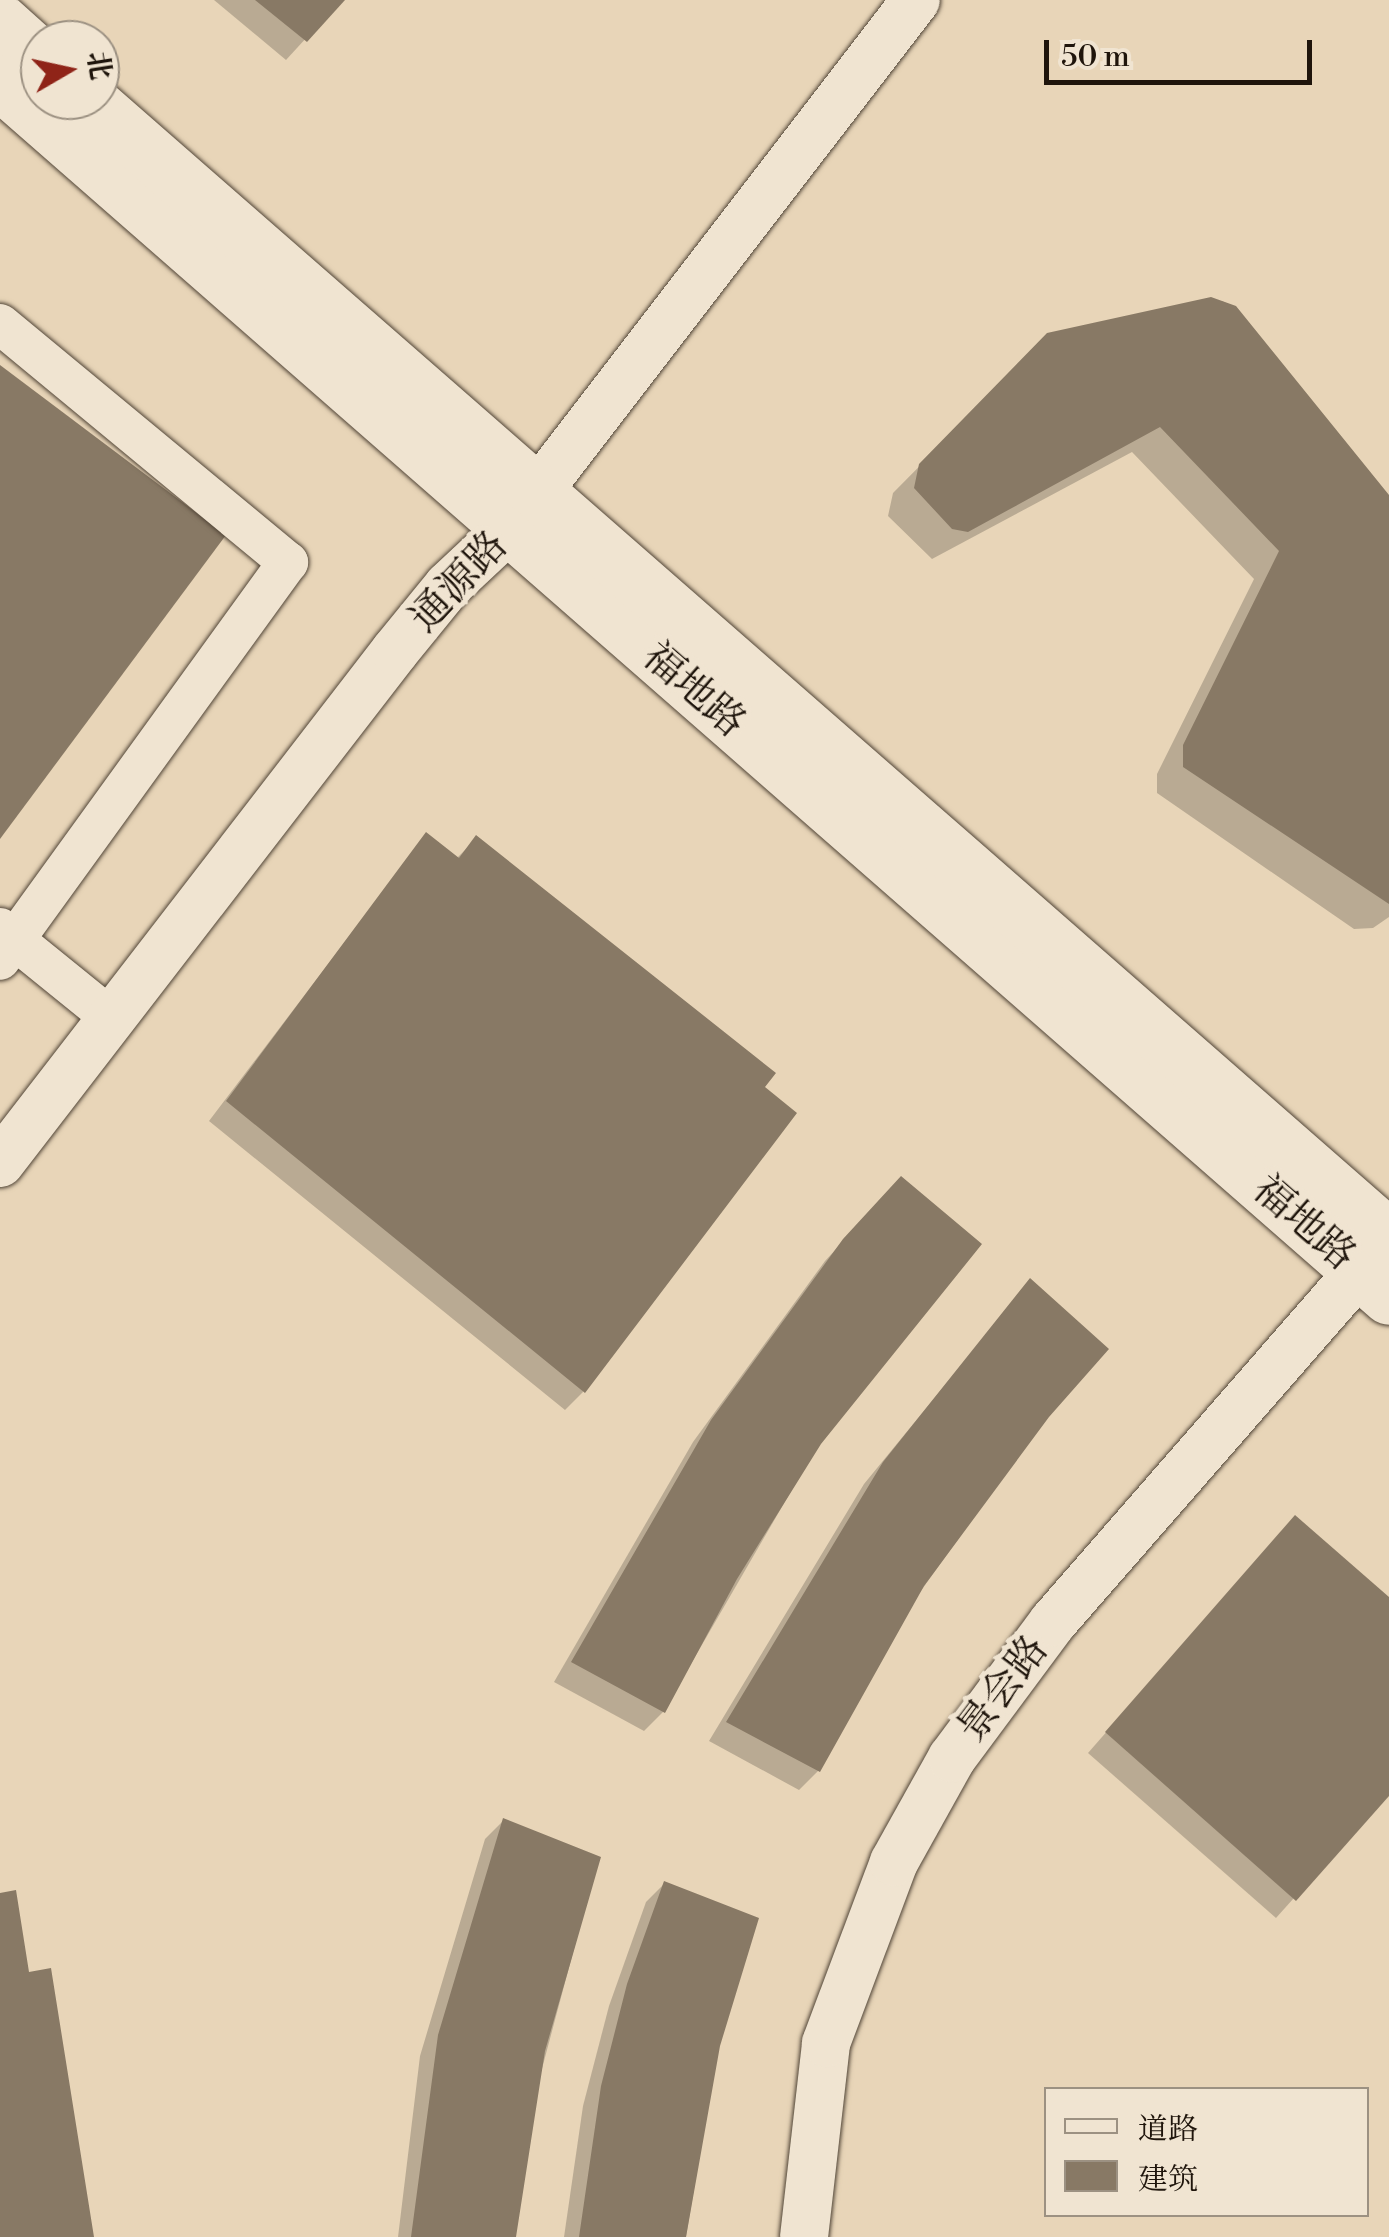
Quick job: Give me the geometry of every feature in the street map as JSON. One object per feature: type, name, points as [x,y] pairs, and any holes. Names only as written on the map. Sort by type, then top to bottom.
[{"type":"main road","points":[[0,22],[20,39]]},
{"type":"main road","name":"福地路","points":[[0,82],[523,511],[1381,1260]]},
{"type":"main road","name":"福地路","points":[[111,120],[523,511]]},
{"type":"street","name":"通源路","points":[[0,1163],[438,600],[523,511],[916,0]]},
{"type":"street","points":[[0,324],[288,562],[5,943],[110,1017]]},
{"type":"street","name":"景会路","points":[[804,2237],[826,2043],[894,1862],[952,1758],[1053,1622],[1381,1260]]},
{"type":"building","points":[[255,0],[345,0],[307,42]]},
{"type":"building","points":[[1211,297],[1236,306],[1389,495],[1389,904],[1183,767],[1183,745],[1279,551],[1160,427],[968,532],[952,529],[914,488],[919,464],[1047,333]]},
{"type":"building","points":[[0,365],[226,535],[0,839]]},
{"type":"building","points":[[426,832],[459,858],[476,835],[776,1073],[765,1087],[797,1113],[585,1393],[226,1101]]},
{"type":"building","points":[[901,1176],[982,1244],[821,1444],[737,1579],[665,1713],[571,1662],[711,1420],[843,1239]]},
{"type":"building","points":[[1030,1278],[1109,1349],[1049,1417],[924,1586],[820,1772],[726,1722],[883,1462]]},
{"type":"building","points":[[1295,1515],[1389,1597],[1389,1796],[1296,1901],[1105,1732]]},
{"type":"building","points":[[503,1818],[601,1857],[545,2051],[516,2237],[411,2237],[438,2035]]},
{"type":"building","points":[[664,1881],[759,1918],[720,2046],[686,2237],[579,2237],[601,2086],[627,1984]]},
{"type":"building","points":[[16,1890],[29,1972],[51,1968],[94,2237],[0,2237],[0,1893]]}]
